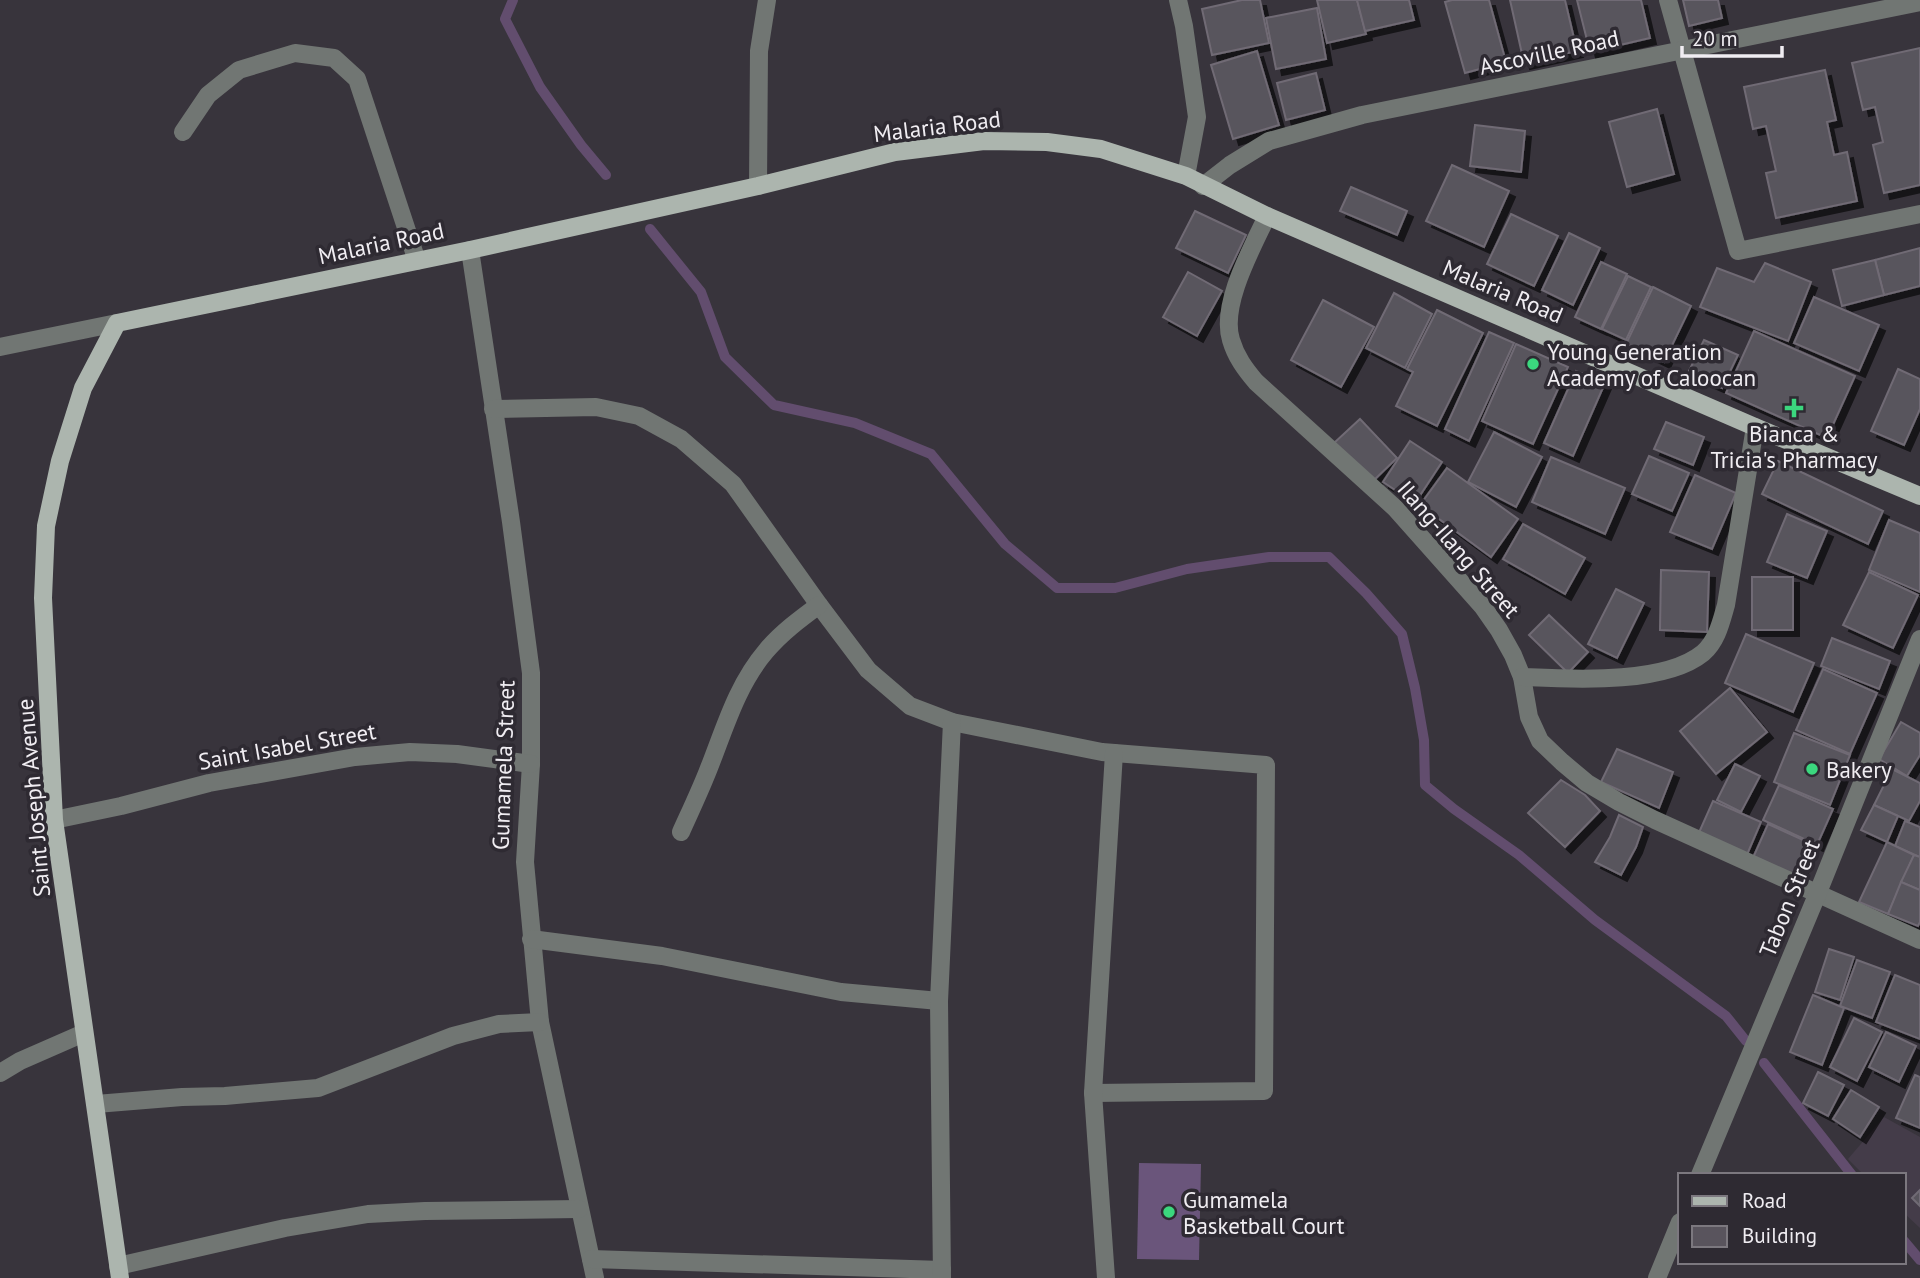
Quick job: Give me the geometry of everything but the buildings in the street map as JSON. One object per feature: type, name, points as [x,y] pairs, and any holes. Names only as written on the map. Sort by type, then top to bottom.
[{"type":"main road","name":"Malaria Road","points":[[117,323],[470,250],[758,186],[895,152],[984,141],[1046,142],[1101,149],[1186,176],[1268,216],[1755,427],[1919,493]]},
{"type":"main road","name":"Saint Joseph Avenue","points":[[117,323],[83,388],[60,461],[46,526],[43,598],[54,820],[119,1272]]},
{"type":"street","points":[[758,186],[759,51],[767,0]]},
{"type":"street","points":[[1178,0],[1197,117],[1186,176]]},
{"type":"street","points":[[1668,0],[1738,251],[1920,214]]},
{"type":"street","name":"Ascoville Road","points":[[1203,186],[1230,165],[1269,141],[1362,115],[1920,2]]},
{"type":"street","points":[[183,132],[208,95],[239,70],[295,53],[334,58],[357,79],[417,261]]},
{"type":"street","name":"Ilang-Ilang Street","points":[[1268,216],[1246,261],[1228,311],[1230,338],[1239,361],[1256,382],[1395,508],[1483,607],[1513,655],[1522,677],[1529,717],[1540,741],[1587,783],[1619,802],[1920,940]]},
{"type":"street","name":"Gumamela Street","points":[[470,250],[531,673],[531,764],[525,862],[540,1022],[595,1278]]},
{"type":"street","points":[[0,347],[117,323]]},
{"type":"street","points":[[493,410],[596,407],[639,416],[681,439],[733,484],[868,670],[910,706],[952,722],[1114,753],[1266,765],[1264,1091],[1093,1093]]},
{"type":"street","points":[[1522,677],[1585,678],[1649,674],[1679,666],[1703,653],[1719,632],[1726,605],[1755,427]]},
{"type":"street","points":[[681,832],[730,713],[751,672],[790,626],[819,605]]},
{"type":"street","name":"Tabon Street","points":[[1701,1173],[1920,639]]},
{"type":"street","points":[[591,1259],[942,1274],[939,1001],[952,722]]},
{"type":"street","name":"Saint Isabel Street","points":[[54,820],[209,783],[355,757],[410,752],[445,753],[531,764]]},
{"type":"street","points":[[1106,1278],[1093,1093],[1114,753]]},
{"type":"street","points":[[531,939],[662,956],[841,992],[939,1001]]},
{"type":"street","points":[[96,1104],[318,1088],[453,1036],[499,1024],[540,1022]]},
{"type":"street","points":[[0,1073],[20,1061],[85,1033]]},
{"type":"street","points":[[119,1272],[285,1228],[368,1214],[579,1209]]},
{"type":"street","points":[[1662,1277],[1678,1229]]},
{"type":"shaded area","points":[[1884,1117],[1920,1137],[1920,1228],[1906,1215],[1906,1173],[1862,1173],[1848,1159]]},
{"type":"shaded area","name":"Gumamela Basketball Court","points":[[1139,1163],[1201,1164],[1199,1260],[1137,1259]]},
{"type":"waterway","points":[[513,0],[505,19],[540,87],[606,175]]},
{"type":"waterway","points":[[650,229],[701,292],[725,357],[774,405],[855,423],[931,454],[1005,544],[1057,588],[1115,588],[1187,569],[1269,557],[1329,557],[1402,634],[1424,740],[1425,785],[1519,855],[1595,920],[1726,1016],[1746,1041]]},
{"type":"waterway","points":[[1764,1063],[1850,1173]]},
{"type":"waterway","points":[[1906,1243],[1920,1260]]},
{"type":"place","name":"Young Generation Academy of Caloocan","points":[[1533,364]]},
{"type":"place","name":"Bianca & Tricia's Pharmacy","points":[[1794,408]]},
{"type":"place","name":"Bakery","points":[[1812,769]]},
{"type":"place","name":"Gumamela Basketball Court","points":[[1169,1212]]}]
